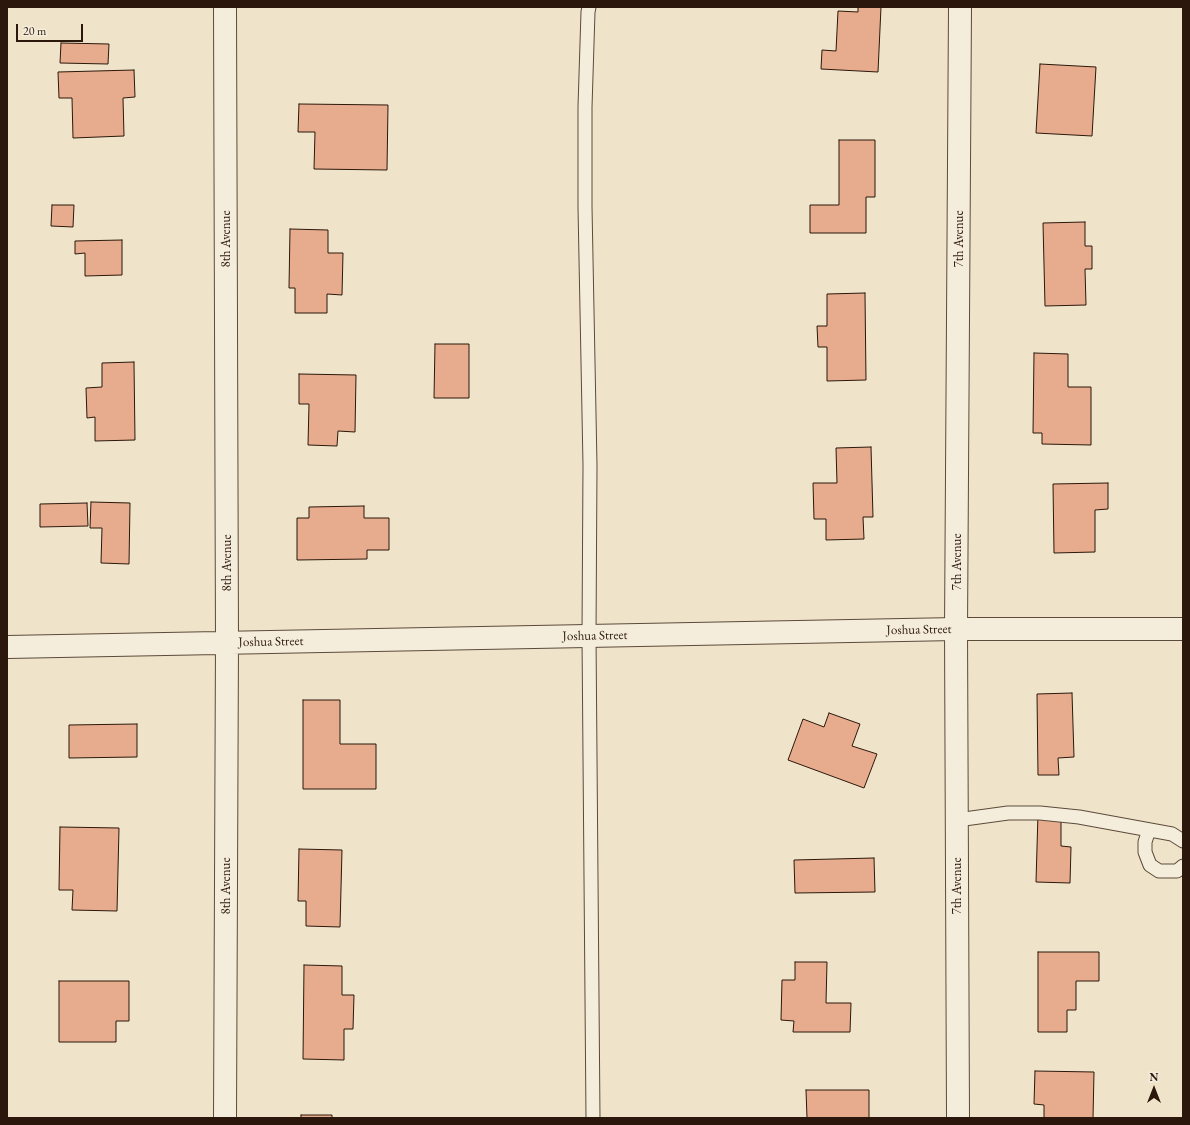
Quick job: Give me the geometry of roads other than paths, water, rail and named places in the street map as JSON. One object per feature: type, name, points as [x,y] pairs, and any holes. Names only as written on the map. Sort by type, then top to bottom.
[{"type":"street","name":"8th Avenue","points":[[225,1118],[227,643],[226,7]]},
{"type":"street","name":"7th Avenue","points":[[958,1118],[956,629],[960,7]]},
{"type":"street","name":"Joshua Street","points":[[7,647],[956,629],[1183,629]]},
{"type":"lane","points":[[589,7],[585,107],[585,207],[590,465],[589,636],[593,1118]]},
{"type":"lane","points":[[957,820],[1008,813],[1040,813],[1079,817],[1172,834],[1183,841]]},
{"type":"lane","points":[[1149,830],[1145,842],[1145,852],[1150,865],[1159,870],[1177,871],[1183,866]]}]
